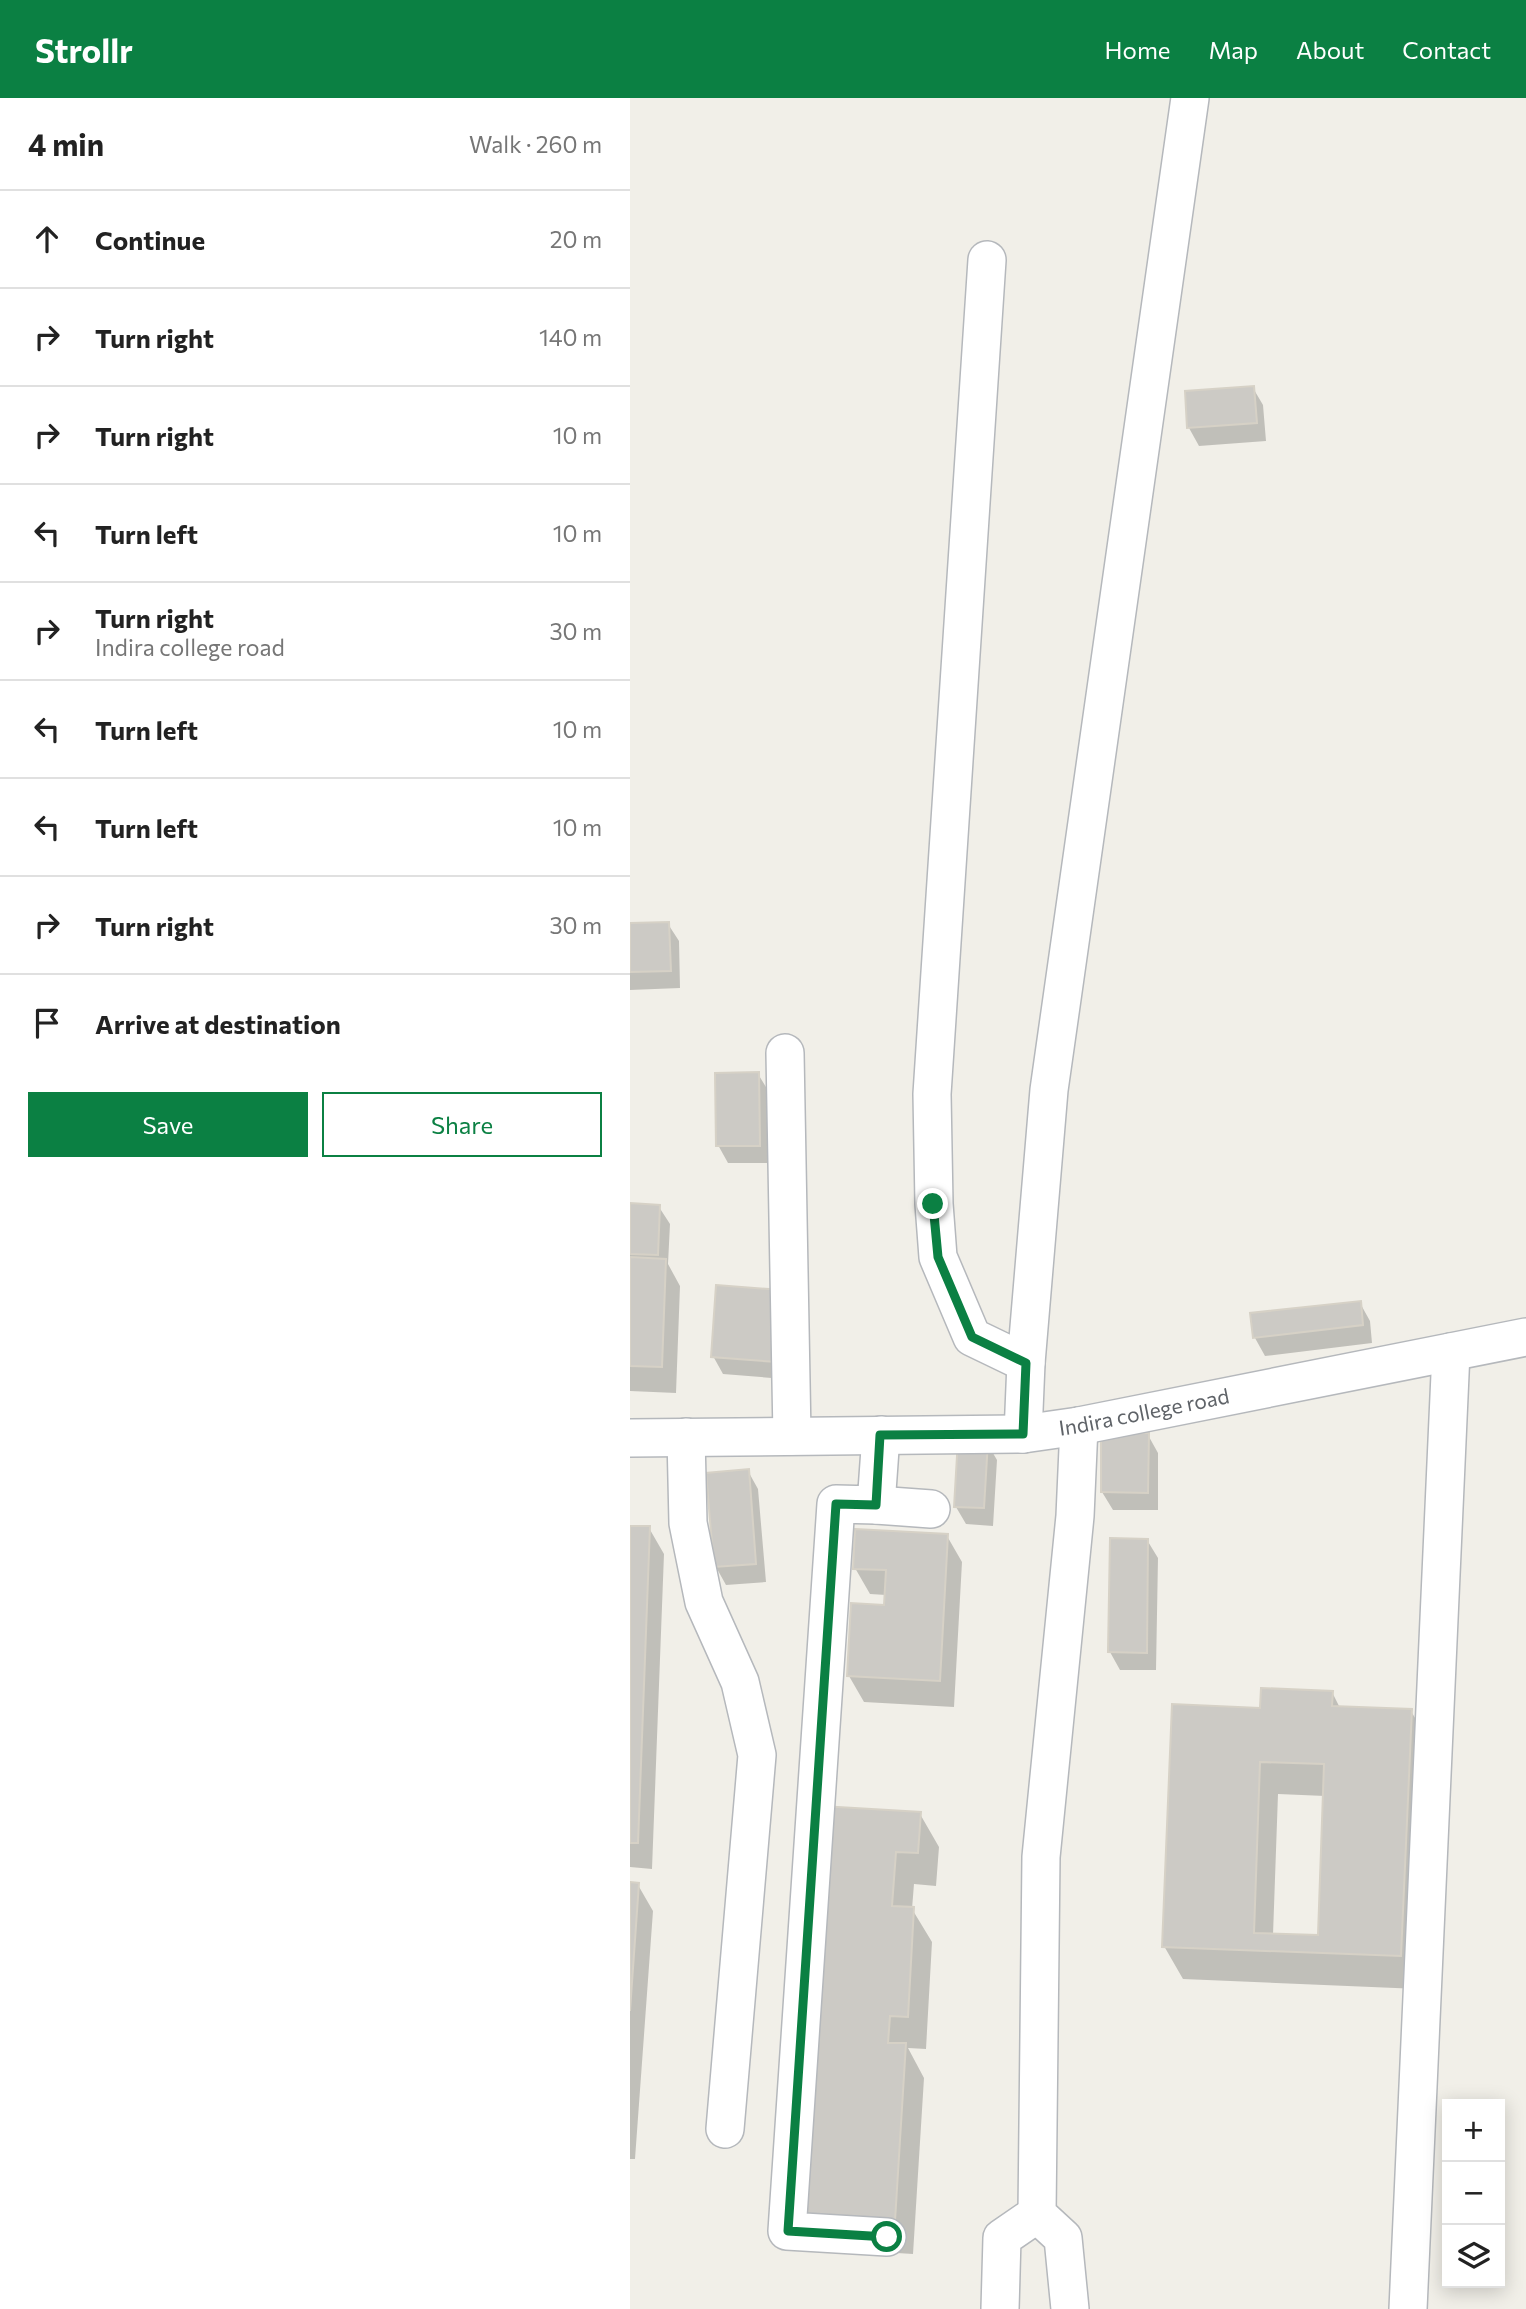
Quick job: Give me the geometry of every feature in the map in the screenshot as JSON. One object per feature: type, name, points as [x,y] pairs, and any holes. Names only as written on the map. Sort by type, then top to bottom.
[{"type":"street","points":[[1023,1434],[1026,1363],[1048,1090],[1190,98]]},
{"type":"street","points":[[987,260],[932,1094],[933,1204],[938,1257],[972,1337],[1026,1363]]},
{"type":"street","points":[[785,1053],[792,1436]]},
{"type":"street","name":"Indira college road","points":[[630,1438],[1023,1434],[1079,1426],[1526,1337]]},
{"type":"street","points":[[1408,2309],[1451,1352]]},
{"type":"street","points":[[1070,2309],[1063,2238],[1037,2214],[1041,1857],[1074,1516],[1079,1426]]},
{"type":"street","points":[[876,1505],[880,1435]]},
{"type":"street","points":[[686,1437],[688,1524],[704,1602],[740,1682],[757,1755],[725,2129]]},
{"type":"street","points":[[887,2237],[788,2231],[836,1504],[931,1509]]},
{"type":"street","points":[[1000,2309],[1002,2238],[1037,2214]]},
{"type":"building","points":[[1254,386],[1257,423],[1187,428],[1185,391]]},
{"type":"building","points":[[669,922],[671,971],[630,972],[630,923]]},
{"type":"building","points":[[759,1072],[760,1146],[716,1146],[715,1073]]},
{"type":"building","points":[[630,1203],[660,1205],[658,1255],[630,1254]]},
{"type":"building","points":[[630,1257],[666,1259],[662,1367],[630,1366]]},
{"type":"building","points":[[716,1285],[782,1290],[776,1362],[711,1357]]},
{"type":"building","points":[[1361,1301],[1363,1325],[1253,1338],[1250,1313]]},
{"type":"building","points":[[1101,1433],[1149,1433],[1148,1493],[1101,1492]]},
{"type":"building","points":[[958,1439],[988,1441],[984,1508],[954,1507]]},
{"type":"building","points":[[749,1469],[756,1564],[714,1567],[706,1473]]},
{"type":"building","points":[[630,1526],[650,1526],[638,1843],[630,1843]]},
{"type":"building","points":[[855,1529],[948,1534],[940,1681],[847,1676],[851,1603],[884,1605],[886,1570],[853,1569]]},
{"type":"building","points":[[1110,1538],[1148,1539],[1147,1653],[1108,1652]]},
{"type":"building","points":[[1261,1688],[1333,1691],[1332,1706],[1412,1709],[1401,1956],[1162,1947],[1172,1704],[1260,1708]],"holes":[[[1260,1762],[1324,1764],[1318,1935],[1254,1933]]]},
{"type":"building","points":[[821,1806],[921,1812],[918,1853],[896,1852],[892,1906],[914,1907],[908,2017],[890,2016],[888,2043],[906,2043],[895,2221],[795,2215]]},
{"type":"building","points":[[630,1882],[639,1883],[630,2011]]},
{"type":"route","points":[[887,2237],[788,2231],[836,1504],[876,1505],[880,1435],[1023,1434],[1026,1363],[972,1337],[938,1257],[933,1204]]}]
